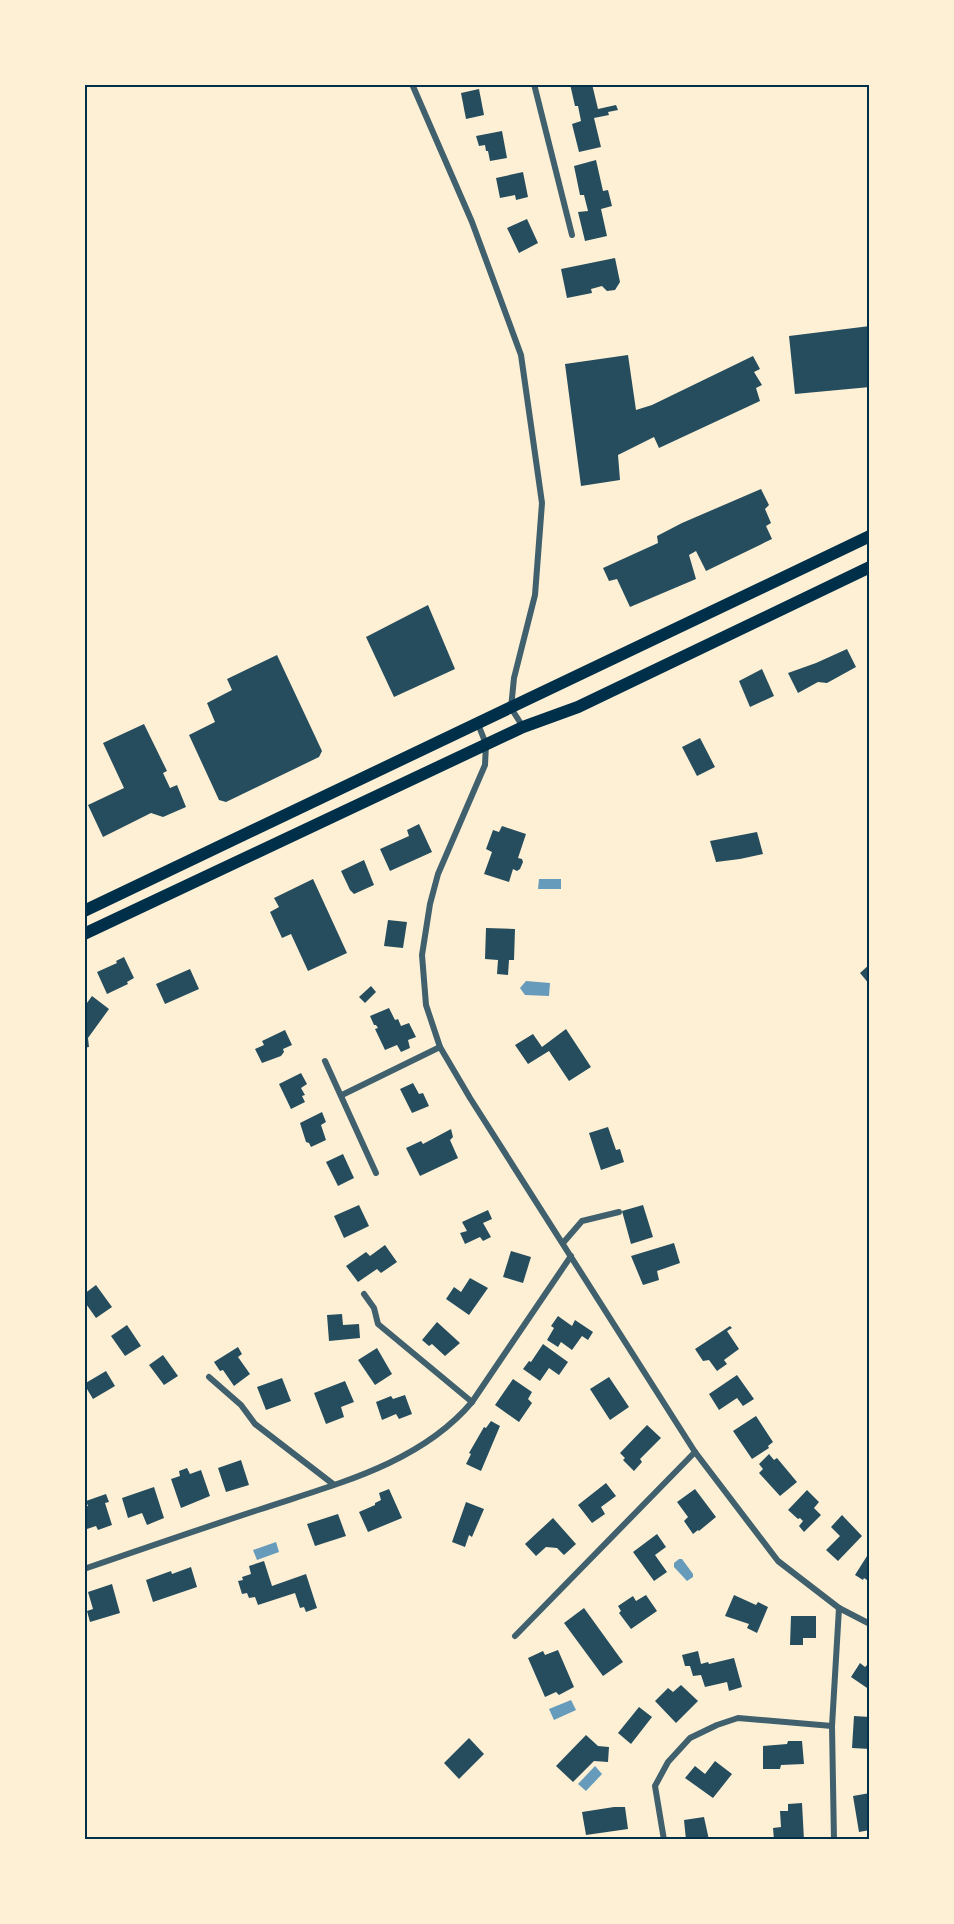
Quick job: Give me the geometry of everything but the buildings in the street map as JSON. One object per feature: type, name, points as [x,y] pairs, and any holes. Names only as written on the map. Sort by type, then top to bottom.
[{"type":"main road","points":[[84,911],[870,536]]},
{"type":"main road","points":[[84,934],[486,744],[523,727],[578,707],[870,567]]},
{"type":"street","points":[[412,84],[472,222],[521,355],[542,503],[535,595],[514,678],[511,708],[523,727]]},
{"type":"street","points":[[534,84],[572,235]]},
{"type":"street","points":[[478,724],[486,744],[485,765],[438,874],[424,933],[422,955],[426,1005],[440,1047],[695,1452],[778,1561],[839,1608],[870,1624]]},
{"type":"street","points":[[342,1095],[440,1047]]},
{"type":"street","points":[[325,1061],[376,1173]]},
{"type":"street","points":[[563,1243],[582,1221],[619,1212]]},
{"type":"street","points":[[84,1569],[333,1484],[396,1460],[431,1439],[461,1414],[471,1402],[571,1256]]},
{"type":"street","points":[[364,1294],[374,1308],[378,1324],[471,1402]]},
{"type":"street","points":[[209,1377],[241,1405],[255,1424],[333,1484]]},
{"type":"street","points":[[515,1636],[695,1452]]},
{"type":"street","points":[[834,1840],[832,1726],[839,1608]]},
{"type":"street","points":[[664,1840],[655,1786],[668,1762],[690,1738],[738,1718],[832,1726]]},
{"type":"water","points":[[539,879],[561,879],[561,889],[538,889]]},
{"type":"water","points":[[526,981],[550,983],[549,996],[525,995],[520,988]]},
{"type":"water","points":[[276,1542],[279,1552],[257,1560],[253,1550]]},
{"type":"water","points":[[682,1559],[693,1574],[693,1577],[687,1581],[674,1567],[674,1563]]},
{"type":"water","points":[[571,1700],[576,1710],[554,1720],[549,1709]]},
{"type":"water","points":[[595,1766],[602,1774],[586,1791],[578,1784]]}]
